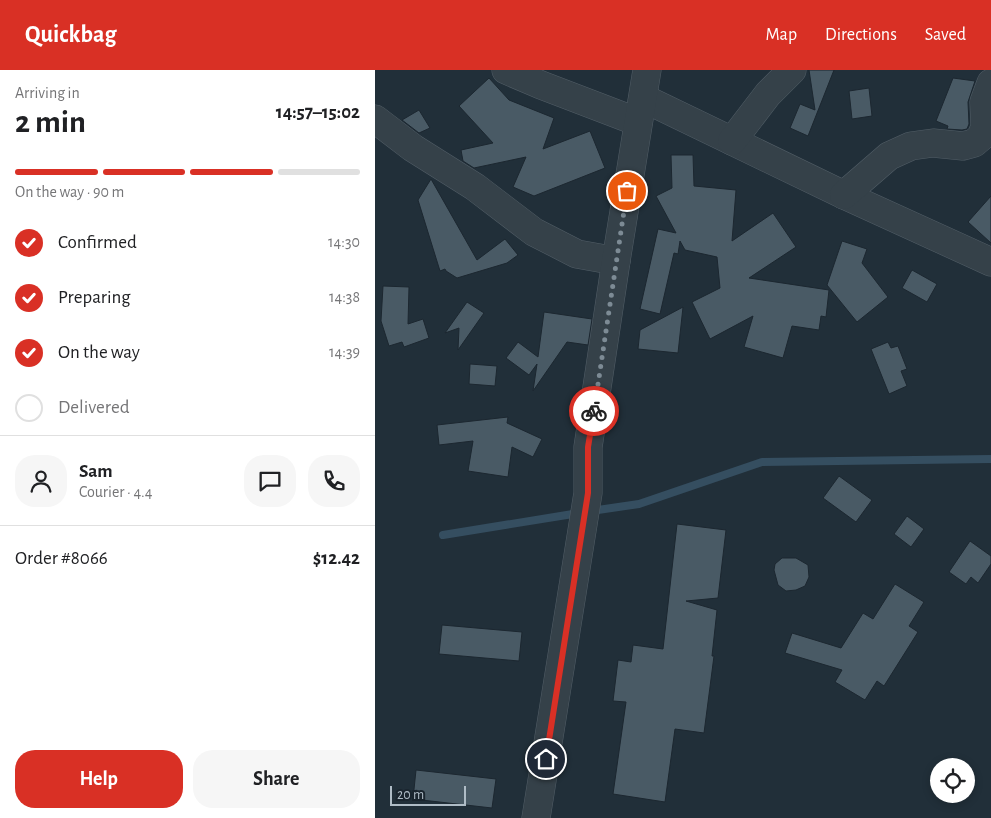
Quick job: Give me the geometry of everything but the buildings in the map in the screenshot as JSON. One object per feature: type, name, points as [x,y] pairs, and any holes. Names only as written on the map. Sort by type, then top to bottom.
[{"type":"street","points":[[506,70],[541,85],[641,110],[732,141],[844,195],[991,262]]},
{"type":"street","points":[[536,818],[588,493],[588,447],[647,70]]},
{"type":"street","points":[[732,141],[769,94],[792,70]]},
{"type":"street","points":[[844,195],[889,156],[911,146],[933,143],[963,146],[974,143],[981,137],[985,127],[984,102],[991,83]]},
{"type":"street","points":[[375,119],[413,148],[475,187],[534,232],[577,254],[616,260]]},
{"type":"waterway","points":[[591,511],[639,504],[762,462],[991,459]]},
{"type":"waterway","points":[[443,535],[579,513]]},
{"type":"way so far","points":[[594,411],[627,191]]},
{"type":"route","points":[[546,759],[588,493],[588,447],[594,411]]}]
